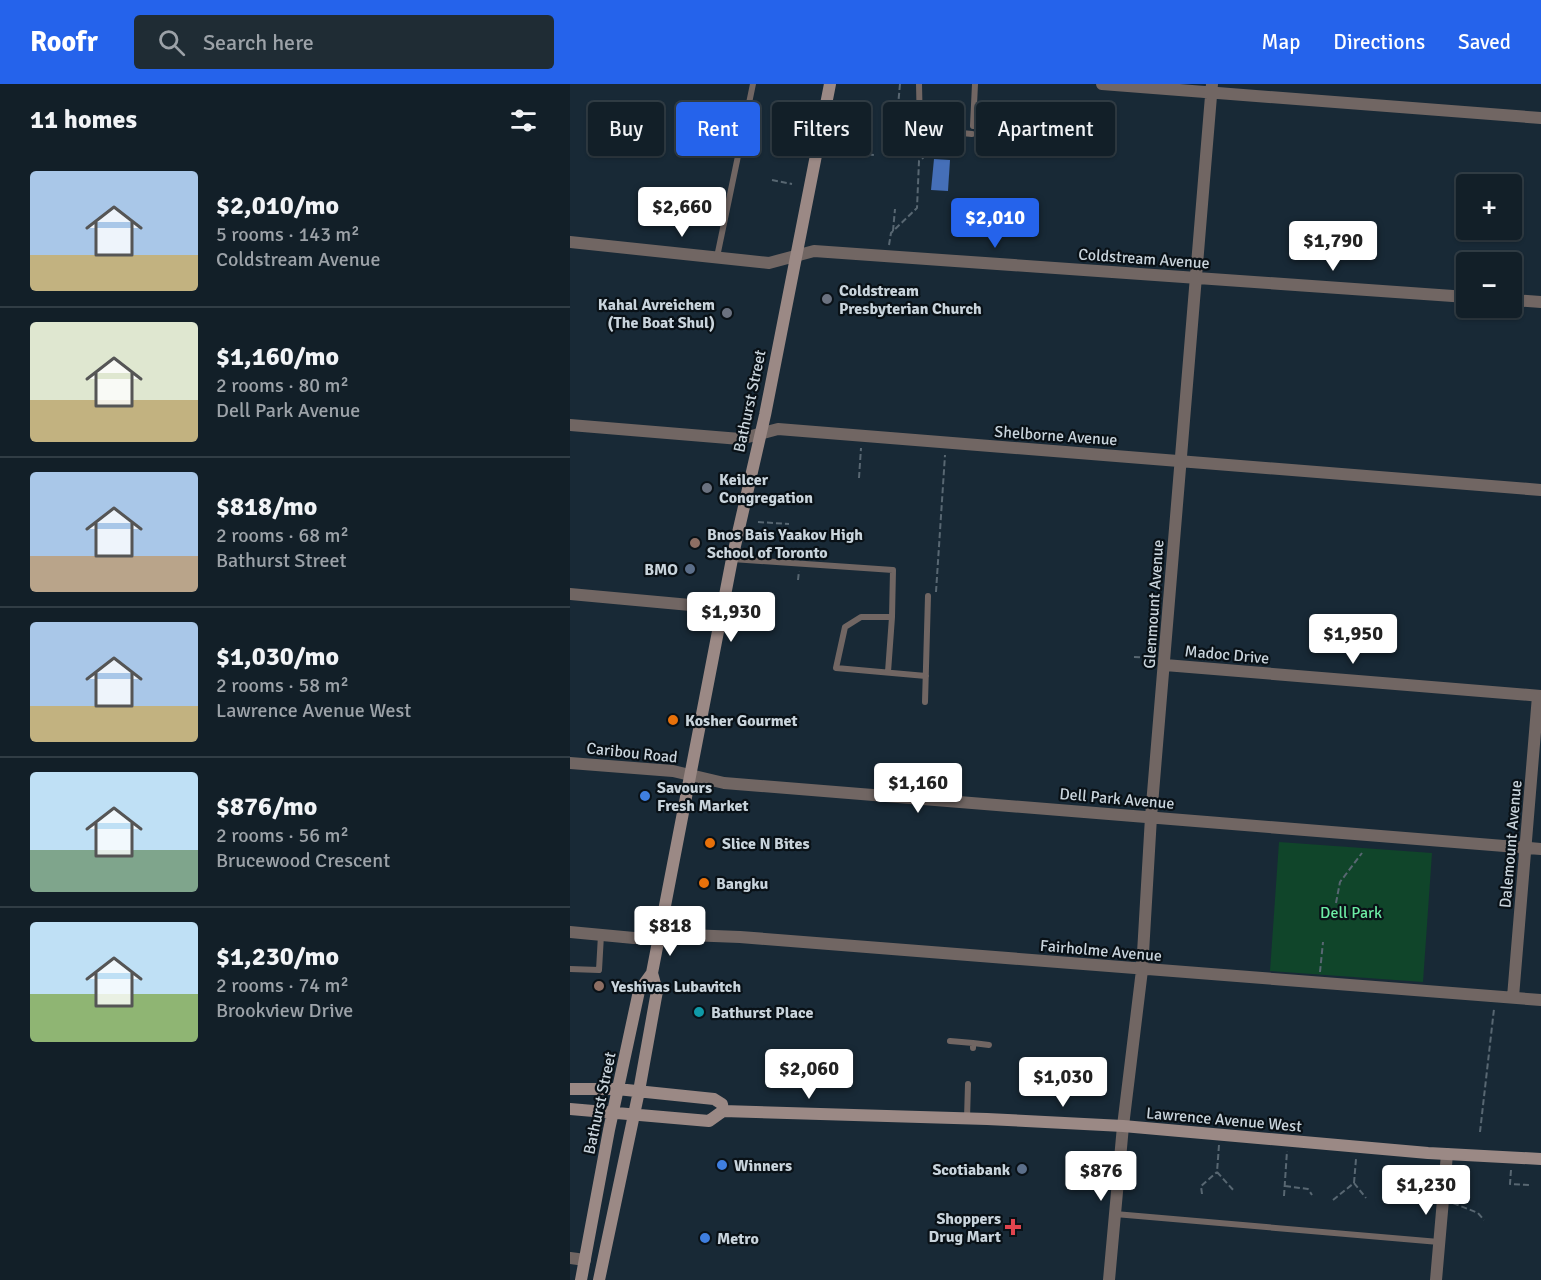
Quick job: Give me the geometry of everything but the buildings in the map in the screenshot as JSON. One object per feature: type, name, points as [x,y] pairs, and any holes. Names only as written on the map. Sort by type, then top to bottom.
[{"type":"main road","name":"Bathurst Street","points":[[581,1280],[617,1089],[639,991],[652,973],[732,559],[831,84]]},
{"type":"main road","name":"Bathurst Street","points":[[599,1280],[634,1116],[657,991],[652,973]]},
{"type":"main road","name":"Lawrence Avenue West","points":[[570,1089],[617,1089],[717,1100],[723,1111]]},
{"type":"main road","name":"Lawrence Avenue West","points":[[570,1109],[709,1121],[723,1111],[1123,1126],[1288,1142],[1541,1159]]},
{"type":"street","points":[[1102,84],[1212,88],[1541,118]]},
{"type":"street","name":"Glenmount Avenue","points":[[1109,1280],[1123,1126],[1142,970],[1151,817],[1212,88]]},
{"type":"street","name":"Coldstream Avenue","points":[[570,242],[774,263],[814,251],[1456,296]]},
{"type":"street","points":[[1522,301],[1541,302]]},
{"type":"street","name":"Shelborne Avenue","points":[[570,425],[740,439],[778,429],[1541,490]]},
{"type":"street","points":[[570,594],[723,608]]},
{"type":"street","name":"Madoc Drive","points":[[1165,662],[1540,696]]},
{"type":"street","name":"Dalemount Avenue","points":[[1513,998],[1540,696]]},
{"type":"street","name":"Caribou Road","points":[[570,763],[673,771],[691,776]]},
{"type":"street","name":"Dell Park Avenue","points":[[691,776],[724,783],[1541,849]]},
{"type":"street","name":"Fairholme Avenue","points":[[570,932],[634,938],[740,937],[1541,1000]]},
{"type":"street","points":[[1436,1280],[1447,1154]]},
{"type":"street","points":[[570,1258],[585,1260]]},
{"type":"lane","points":[[717,257],[753,84]]},
{"type":"lane","points":[[918,102],[919,84]]},
{"type":"lane","points":[[964,130],[972,130],[975,84]]},
{"type":"lane","points":[[732,559],[893,570],[888,672]]},
{"type":"lane","points":[[926,702],[928,596]]},
{"type":"lane","points":[[892,617],[861,617],[845,627],[836,668],[926,676]]},
{"type":"lane","points":[[570,969],[598,970],[601,935]]},
{"type":"lane","points":[[950,1041],[973,1046],[988,1045]]},
{"type":"lane","points":[[967,1119],[968,1084]]},
{"type":"lane","points":[[1115,1214],[1439,1242]]},
{"type":"path","points":[[898,102],[900,84]]},
{"type":"path","points":[[871,155],[875,155]]},
{"type":"path","points":[[893,231],[917,208],[919,161],[924,156]]},
{"type":"path","points":[[772,180],[792,184]]},
{"type":"path","points":[[888,256],[895,209]]},
{"type":"path","points":[[859,478],[861,437]]},
{"type":"path","points":[[928,596],[937,591],[945,443]]},
{"type":"path","points":[[758,522],[789,524]]},
{"type":"path","points":[[1134,657],[1165,662]]},
{"type":"path","points":[[1336,903],[1340,882],[1362,853]]},
{"type":"path","points":[[1320,974],[1323,942]]},
{"type":"path","points":[[1480,1132],[1496,996]]},
{"type":"path","points":[[1219,1136],[1217,1172],[1235,1192]]},
{"type":"path","points":[[1284,1196],[1288,1142]]},
{"type":"path","points":[[1333,1200],[1353,1183],[1357,1147]]},
{"type":"path","points":[[1512,1158],[1510,1184],[1529,1185]]},
{"type":"path","points":[[1202,1194],[1201,1186],[1217,1172]]},
{"type":"path","points":[[1353,1183],[1366,1198]]},
{"type":"path","points":[[1285,1186],[1308,1189],[1312,1195]]},
{"type":"path","points":[[1443,1200],[1478,1213],[1484,1220]]},
{"type":"green space","name":"Dell Park","points":[[1279,842],[1432,853],[1423,982],[1270,971]]},
{"type":"water","points":[[934,159],[950,160],[948,191],[931,190]]},
{"type":"place","name":"Coldstream Presbyterian Church","points":[[827,299]]},
{"type":"place","name":"Kahal Avreichem (The Boat Shul)","points":[[727,313]]},
{"type":"place","name":"Keilcer Congregation","points":[[707,488]]},
{"type":"place","name":"Bnos Bais Yaakov High School of Toronto","points":[[695,543]]},
{"type":"place","name":"BMO","points":[[690,569]]},
{"type":"place","name":"Kosher Gourmet","points":[[673,720]]},
{"type":"place","name":"Savours Fresh Market","points":[[645,796]]},
{"type":"place","name":"Slice N Bites","points":[[710,843]]},
{"type":"place","name":"Bangku","points":[[704,883]]},
{"type":"place","name":"Yeshivas Lubavitch","points":[[599,986]]},
{"type":"place","name":"Bathurst Place","points":[[699,1012]]},
{"type":"place","name":"Winners","points":[[722,1165]]},
{"type":"place","name":"Scotiabank","points":[[1022,1169]]},
{"type":"place","name":"Shoppers Drug Mart","points":[[1013,1227]]},
{"type":"place","name":"Metro","points":[[705,1238]]}]
